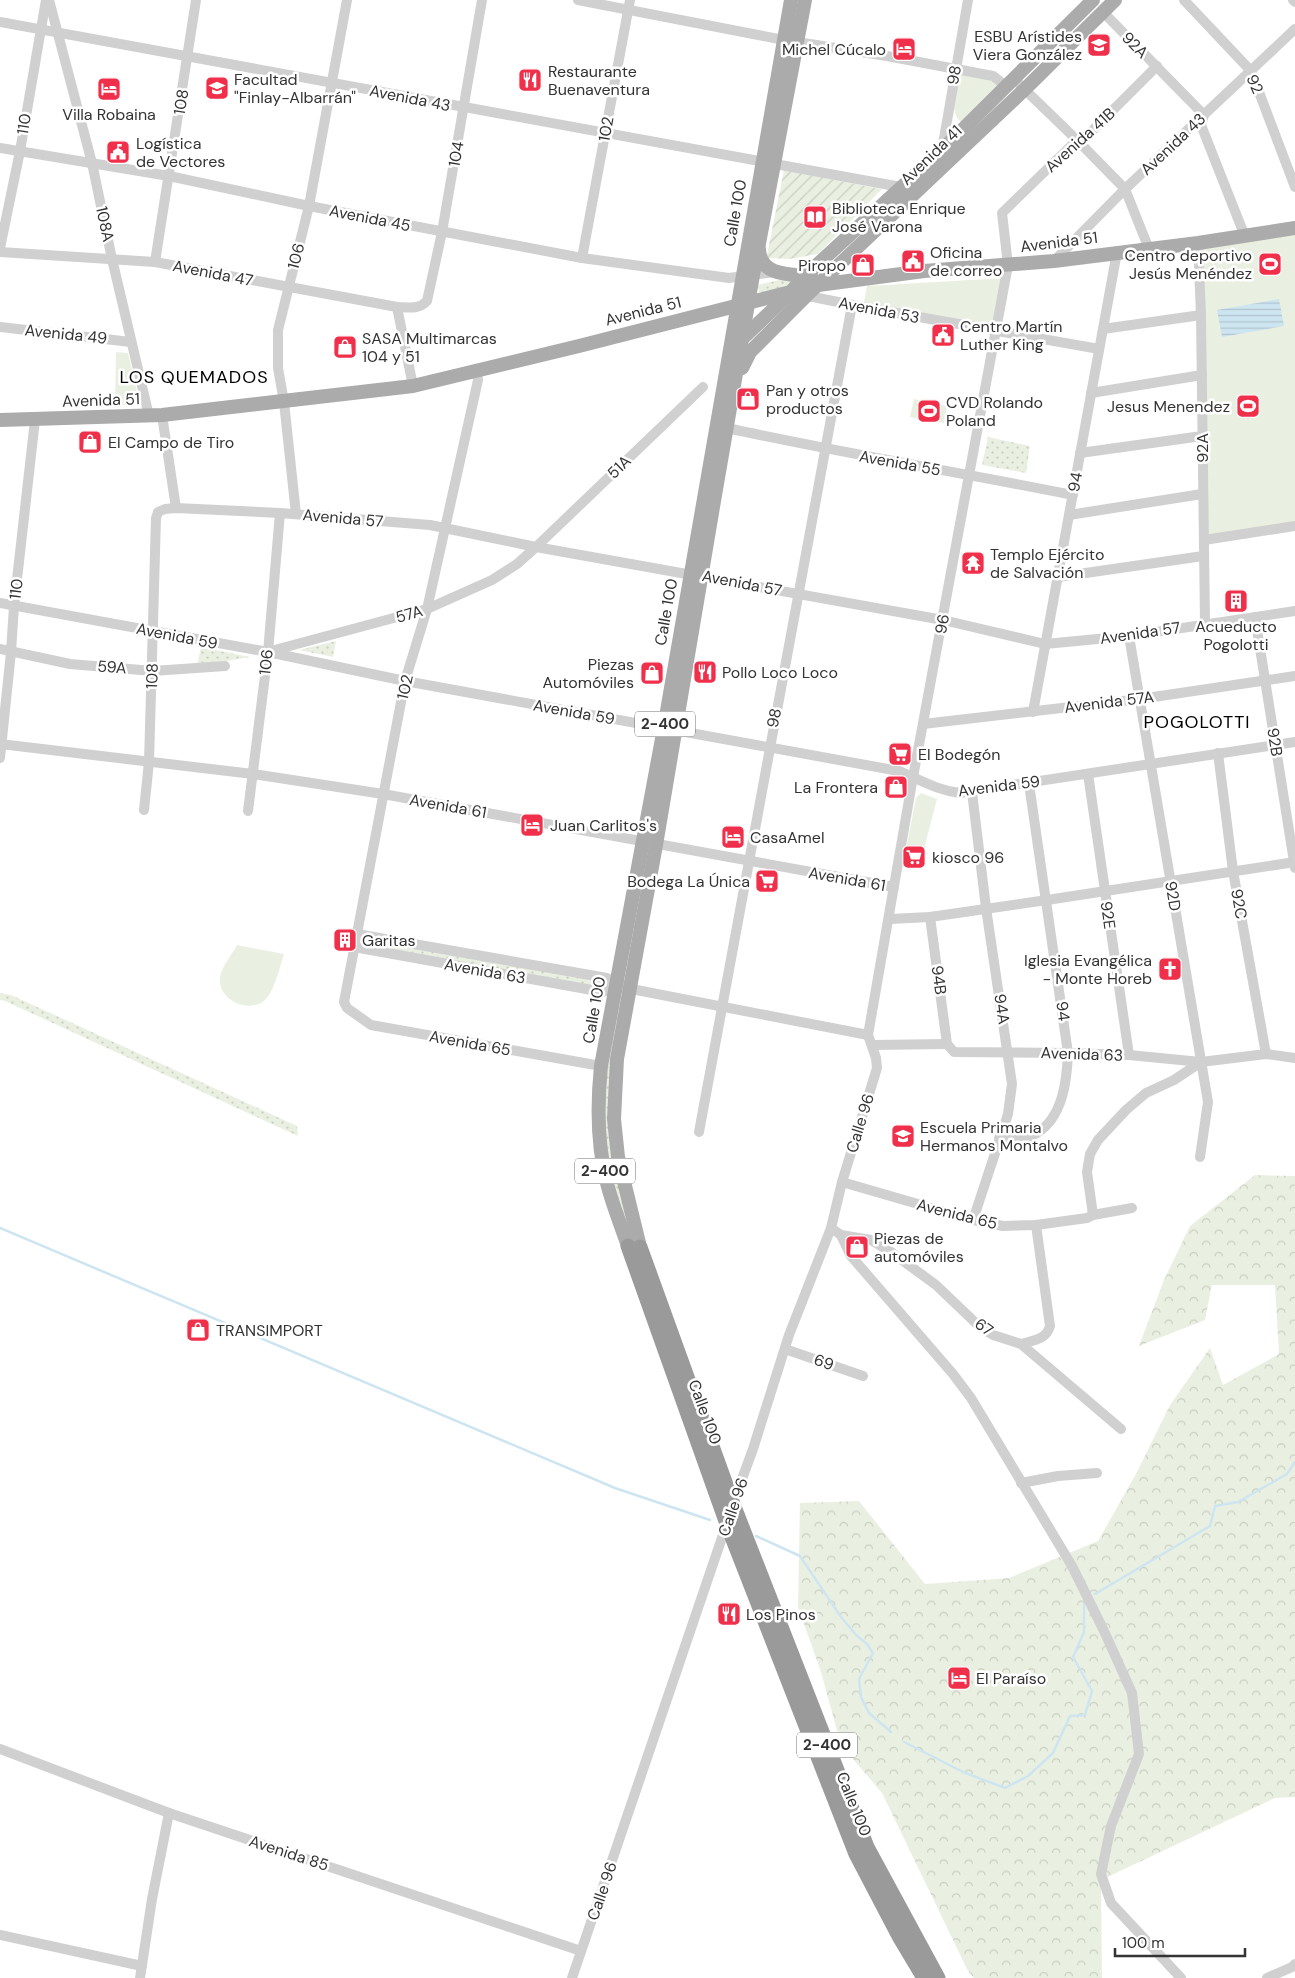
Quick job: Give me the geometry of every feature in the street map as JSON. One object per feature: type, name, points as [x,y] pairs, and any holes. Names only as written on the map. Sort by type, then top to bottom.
[{"type":"highway","name":"Calle 100","points":[[634,1246],[867,1848],[938,1978]]},
{"type":"highway","name":"Calle 100","points":[[634,1246],[727,1524],[856,1854],[900,1938],[924,1978]]},
{"type":"main road","name":"Calle 100","points":[[791,0],[791,41]]},
{"type":"main road","name":"Calle 100","points":[[634,1246],[614,1119],[617,1059],[656,845],[670,729],[730,353],[743,304],[791,41],[805,0]]},
{"type":"main road","name":"Avenida 41","points":[[730,353],[805,276],[942,150],[1093,0]]},
{"type":"main road","name":"Avenida 41","points":[[735,382],[750,352],[807,295],[1025,89],[1115,0]]},
{"type":"main road","name":"Calle 100","points":[[748,276],[759,247],[768,164]]},
{"type":"main road","name":"Avenida 51","points":[[0,420],[156,416],[413,386],[790,293],[822,282],[1054,261],[1198,243],[1244,234],[1295,228]]},
{"type":"main road","points":[[759,247],[761,259],[768,268],[777,272],[805,276],[822,282]]},
{"type":"main road","points":[[858,248],[852,264],[855,274],[862,278]]},
{"type":"main road","points":[[777,272],[808,264],[829,254]]},
{"type":"main road","name":"Calle 100","points":[[696,575],[727,428],[743,338],[743,304]]},
{"type":"main road","points":[[708,313],[723,318],[728,324],[730,331],[730,353]]},
{"type":"main road","name":"Calle 100","points":[[634,1246],[607,1183],[600,1145],[598,1094],[601,1066],[642,842],[670,729]]},
{"type":"street","name":"110","points":[[0,248],[20,151],[40,29],[47,0]]},
{"type":"street","name":"108A","points":[[47,0],[58,33],[92,163],[131,342],[156,416],[176,508]]},
{"type":"street","name":"108","points":[[155,262],[196,0]]},
{"type":"street","name":"106","points":[[296,514],[284,402],[278,368],[278,330],[309,206],[347,0]]},
{"type":"street","name":"104","points":[[423,305],[427,301],[442,232],[482,0]]},
{"type":"street","points":[[578,0],[629,5],[791,41],[886,56],[992,76],[1010,82],[1025,89],[1125,189],[1149,249]]},
{"type":"street","name":"98","points":[[942,150],[968,0]]},
{"type":"street","name":"92","points":[[1184,0],[1251,71],[1295,187]]},
{"type":"street","name":"102","points":[[582,258],[629,5]]},
{"type":"street","name":"92A","points":[[1103,12],[1204,114]]},
{"type":"street","name":"Avenida 43","points":[[0,22],[900,187]]},
{"type":"street","name":"Avenida 43","points":[[1054,261],[1125,189],[1295,29]]},
{"type":"street","name":"Avenida 41B","points":[[1002,213],[1072,145],[1080,142],[1157,66]]},
{"type":"street","points":[[1204,114],[1201,125],[1244,234]]},
{"type":"street","name":"Avenida 45","points":[[0,148],[169,176],[309,206],[582,258],[729,278],[777,272]]},
{"type":"street","name":"96","points":[[870,1040],[913,777],[1008,265],[1002,213]]},
{"type":"street","name":"92A","points":[[1198,243],[1201,315],[1205,623]]},
{"type":"street","points":[[1071,244],[1073,252],[1081,257]]},
{"type":"street","name":"Avenida 47","points":[[0,252],[155,262],[397,307],[418,308],[423,305]]},
{"type":"street","name":"94","points":[[1033,712],[1117,252]]},
{"type":"street","name":"Avenida 53","points":[[790,293],[1099,349]]},
{"type":"street","name":"98","points":[[699,1132],[852,305]]},
{"type":"street","points":[[397,307],[413,386]]},
{"type":"street","points":[[1103,329],[1201,315]]},
{"type":"street","name":"Avenida 49","points":[[0,327],[131,342]]},
{"type":"street","name":"102","points":[[345,1005],[354,947],[405,681],[427,609],[446,528],[474,397],[477,371]]},
{"type":"street","points":[[1091,393],[1202,375]]},
{"type":"street","name":"51A","points":[[536,547],[702,388]]},
{"type":"street","name":"110","points":[[0,758],[14,606],[35,420]]},
{"type":"street","name":"Avenida 55","points":[[727,428],[825,449],[1072,495]]},
{"type":"street","points":[[1080,452],[1202,436]]},
{"type":"street","points":[[1069,515],[1202,494]]},
{"type":"street","name":"Avenida 57","points":[[158,512],[176,508],[296,514],[430,525],[536,547],[943,620],[1045,644],[1130,636],[1205,623],[1295,611]]},
{"type":"street","name":"108","points":[[144,810],[149,762],[158,512]]},
{"type":"street","name":"106","points":[[248,811],[268,652],[280,513]]},
{"type":"street","points":[[1204,540],[1295,526]]},
{"type":"street","name":"57A","points":[[268,652],[427,609],[492,580],[517,564],[536,547]]},
{"type":"street","points":[[1058,577],[1203,556]]},
{"type":"street","name":"Avenida 59","points":[[0,603],[268,652],[405,681],[899,771],[928,786],[960,794],[1295,742]]},
{"type":"street","name":"92B","points":[[1256,617],[1295,864]]},
{"type":"street","name":"92D","points":[[1130,636],[1208,1102],[1200,1157]]},
{"type":"street","name":"59A","points":[[0,649],[70,664],[152,671],[225,666]]},
{"type":"street","name":"Avenida 57A","points":[[923,724],[1140,699],[1295,676]]},
{"type":"street","name":"Avenida 61","points":[[1,745],[253,774],[383,794],[894,887]]},
{"type":"street","name":"92C","points":[[1218,754],[1233,872],[1266,1054]]},
{"type":"street","name":"92E","points":[[1088,774],[1129,1055]]},
{"type":"street","name":"94","points":[[999,1138],[1025,1137],[1036,1134],[1047,1125],[1054,1115],[1065,1089],[1068,1053],[1029,784]]},
{"type":"street","name":"94A","points":[[972,792],[986,908],[1009,1052],[1012,1084],[1008,1114],[973,1220]]},
{"type":"street","points":[[890,919],[930,917],[1170,880],[1295,864]]},
{"type":"street","name":"94B","points":[[930,917],[947,1044]]},
{"type":"street","name":"Avenida 63","points":[[357,934],[607,978],[616,986]]},
{"type":"street","name":"Avenida 63","points":[[354,947],[603,992],[616,986],[631,988],[721,1006],[870,1040],[947,1044],[954,1052],[1129,1055],[1201,1062],[1266,1054],[1295,1058]]},
{"type":"street","name":"Avenida 65","points":[[345,1005],[371,1025],[601,1066]]},
{"type":"street","name":"Calle 96","points":[[572,1978],[753,1449],[785,1348],[831,1228],[842,1182],[877,1068],[870,1040]]},
{"type":"street","points":[[1093,1215],[1087,1172],[1090,1154],[1098,1140],[1126,1110],[1146,1093],[1174,1080],[1201,1062]]},
{"type":"street","name":"Avenida 65","points":[[842,1182],[973,1220],[1003,1226],[1036,1225],[1087,1218],[1093,1215],[1132,1208]]},
{"type":"street","points":[[1021,1344],[1043,1338],[1050,1326],[1036,1225]]},
{"type":"street","points":[[831,1228],[842,1235],[851,1256],[953,1374],[971,1398],[1072,1566],[1104,1631],[1132,1692],[1139,1754],[1112,1826],[1101,1874],[1111,1903],[1181,1978]]},
{"type":"street","name":"67","points":[[842,1235],[871,1240],[891,1252],[936,1285],[981,1328],[993,1336],[1021,1344],[1121,1429]]},
{"type":"street","name":"69","points":[[785,1348],[863,1376]]},
{"type":"street","points":[[1021,1483],[1058,1476],[1097,1473]]},
{"type":"street","name":"Avenida 85","points":[[0,1749],[169,1813],[581,1951]]},
{"type":"street","points":[[140,1978],[152,1899],[169,1813]]},
{"type":"street","points":[[0,1935],[142,1966]]},
{"type":"street","points":[[1267,1978],[1295,1964]]},
{"type":"green space","points":[[959,73],[993,79],[999,85],[961,122],[957,118],[954,106]]},
{"type":"green space","points":[[784,170],[882,189],[818,254],[790,259],[768,258],[767,255]]},
{"type":"green space","name":"Jesus Menendez","points":[[1295,228],[1295,526],[1204,540],[1198,243]]},
{"type":"green space","points":[[791,277],[793,283],[769,292],[759,292],[758,285]]},
{"type":"green space","points":[[1005,278],[995,331],[863,307],[867,286]]},
{"type":"green space","points":[[116,352],[128,353],[140,405],[115,405]]},
{"type":"green space","name":"CVD Rolando Poland","points":[[914,399],[947,406],[944,423],[910,417]]},
{"type":"green space","points":[[988,437],[1030,446],[1026,473],[982,465]]},
{"type":"green space","points":[[336,641],[333,657],[299,650]]},
{"type":"green space","points":[[201,647],[250,657],[197,666]]},
{"type":"green space","points":[[921,793],[937,799],[919,868],[903,865],[916,798]]},
{"type":"green space","points":[[358,937],[606,981],[611,986],[603,990],[357,945]]},
{"type":"green space","points":[[237,945],[284,954],[271,991],[265,1000],[259,1004],[251,1006],[236,1003],[229,999],[221,987],[222,970]]},
{"type":"green space","points":[[622,991],[624,991],[609,1119],[611,1158],[633,1249],[618,1203],[607,1157],[604,1115],[607,1073]]},
{"type":"green space","points":[[0,993],[11,995],[297,1126],[298,1136],[0,1000]]},
{"type":"green space","points":[[1255,1175],[1295,1176],[1295,1797],[1275,1798],[1101,1880],[1102,1978],[974,1978],[968,1971],[882,1793],[841,1745],[821,1672],[798,1607],[800,1503],[859,1501],[925,1584],[1009,1578],[1098,1541],[1137,1472],[1170,1405],[1210,1348],[1223,1385],[1279,1354],[1275,1285],[1212,1285],[1205,1320],[1139,1346],[1164,1280],[1190,1226]]},
{"type":"water","points":[[1279,299],[1284,326],[1222,337],[1217,310]]},
{"type":"waterway","points":[[0,1228],[615,1488],[710,1520]]},
{"type":"waterway","points":[[1095,1594],[1210,1526],[1215,1506],[1238,1502],[1287,1474],[1295,1462]]},
{"type":"waterway","points":[[756,1536],[800,1556],[841,1617],[856,1635],[867,1644],[873,1653],[859,1679],[861,1697],[869,1713],[891,1732]]},
{"type":"waterway","points":[[904,1742],[963,1772],[1005,1788],[1028,1776],[1053,1753],[1070,1716],[1085,1715],[1092,1691],[1073,1657],[1084,1632],[1084,1604]]},
{"type":"place","name":"ESBU Arístides Viera González","points":[[1099,45]]},
{"type":"place","name":"Michel Cúcalo","points":[[904,49]]},
{"type":"place","name":"Restaurante Buenaventura","points":[[530,80]]},
{"type":"place","name":"Facultad \"Finlay-Albarrán\"","points":[[217,88]]},
{"type":"place","name":"Villa Robaina","points":[[109,89]]},
{"type":"place","name":"Logística de Vectores","points":[[118,152]]},
{"type":"place","name":"Biblioteca Enrique José Varona","points":[[815,217]]},
{"type":"place","name":"Oficina de correo","points":[[913,261]]},
{"type":"place","name":"Centro deportivo Jesús Menéndez","points":[[1270,264]]},
{"type":"place","name":"Piropo","points":[[863,265]]},
{"type":"place","name":"Centro Martín Luther King","points":[[943,335]]},
{"type":"place","name":"SASA Multimarcas 104 y 51","points":[[345,347]]},
{"type":"place","name":"Pan y otros productos","points":[[748,399]]},
{"type":"place","name":"Jesus Menendez","points":[[1248,406]]},
{"type":"place","name":"CVD Rolando Poland","points":[[929,411]]},
{"type":"place","name":"El Campo de Tiro","points":[[90,442]]},
{"type":"place","name":"Templo Ejército de Salvación","points":[[973,563]]},
{"type":"place","name":"Acueducto Pogolotti","points":[[1236,601]]},
{"type":"place","name":"Pollo Loco Loco","points":[[705,672]]},
{"type":"place","name":"Piezas Automóviles","points":[[652,673]]},
{"type":"place","name":"El Bodegón","points":[[900,754]]},
{"type":"place","name":"La Frontera","points":[[896,787]]},
{"type":"place","name":"Juan Carlitos's","points":[[532,825]]},
{"type":"place","name":"CasaAmel","points":[[733,837]]},
{"type":"place","name":"kiosco 96","points":[[914,857]]},
{"type":"place","name":"Bodega La Única","points":[[767,881]]},
{"type":"place","name":"Garitas","points":[[345,940]]},
{"type":"place","name":"Iglesia Evangélica - Monte Horeb","points":[[1170,969]]},
{"type":"place","name":"Escuela Primaria Hermanos Montalvo","points":[[903,1136]]},
{"type":"place","name":"Piezas de automóviles","points":[[857,1247]]},
{"type":"place","name":"TRANSIMPORT","points":[[198,1330]]},
{"type":"place","name":"Los Pinos","points":[[729,1614]]},
{"type":"place","name":"El Paraíso","points":[[959,1678]]},
{"type":"district","name":"LOS QUEMADOS","points":[[194,377]]},
{"type":"district","name":"POGOLOTTI","points":[[1197,722]]}]
